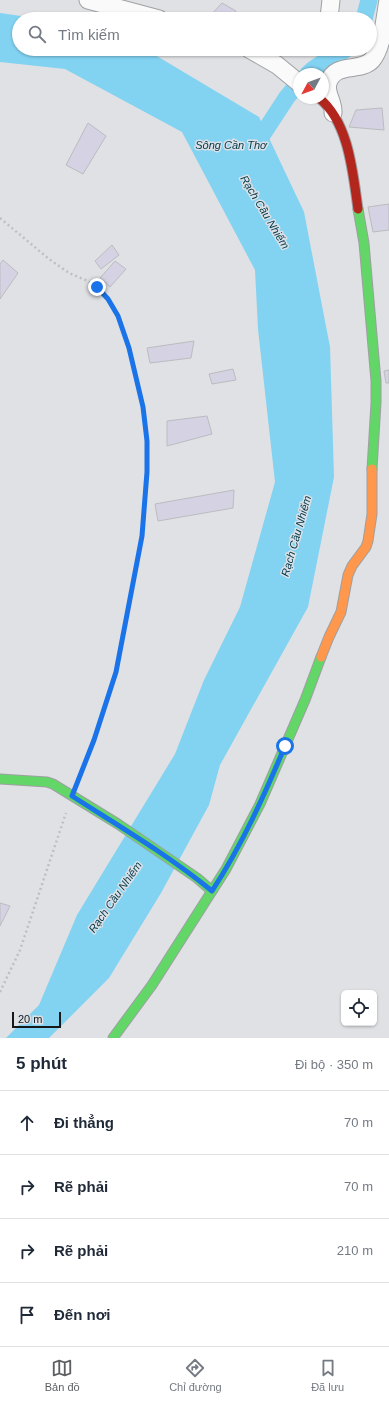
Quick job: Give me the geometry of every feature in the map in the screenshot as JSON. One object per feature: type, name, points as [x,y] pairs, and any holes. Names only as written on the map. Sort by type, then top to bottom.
[{"type":"street","points":[[88,0],[133,12]]},
{"type":"street","points":[[330,12],[331,0]]},
{"type":"street","points":[[377,50],[388,0]]},
{"type":"street","points":[[261,56],[276,65],[293,78]]},
{"type":"street","points":[[333,115],[334,108],[327,87],[330,77],[337,71],[363,65],[372,60],[374,56]]},
{"type":"street","points":[[113,1038],[152,985],[226,869],[260,804],[306,700],[329,637],[340,612],[348,575],[368,541],[372,514],[372,461],[376,381],[364,243],[348,147],[341,130],[325,104]]},
{"type":"street","points":[[0,779],[47,782],[118,824],[197,878],[212,891]]},
{"type":"path","points":[[0,218],[49,259],[69,273],[97,287],[104,293],[118,316],[129,348],[143,407],[147,441],[147,472],[142,536],[116,672],[94,740],[72,796],[20,950],[0,992]]},
{"type":"water","name":"Sông Cần Thơ","points":[[0,13],[12,15],[12,56],[157,56],[259,117],[304,212],[330,347],[334,477],[308,607],[220,765],[209,805],[161,893],[109,978],[49,1038],[6,1038],[39,1005],[77,915],[175,754],[204,680],[240,607],[275,482],[258,329],[255,270],[182,132],[65,69],[0,62]]},
{"type":"building","points":[[222,3],[236,11],[235,12],[214,12]]},
{"type":"building","points":[[382,108],[384,130],[349,127],[356,110]]},
{"type":"building","points":[[88,123],[106,136],[83,174],[66,165]]},
{"type":"building","points":[[389,204],[389,230],[373,232],[368,207]]},
{"type":"building","points":[[112,245],[119,255],[101,269],[95,261]]},
{"type":"building","points":[[3,260],[18,273],[0,299],[0,264]]},
{"type":"building","points":[[115,261],[126,269],[110,287],[100,278]]},
{"type":"building","points":[[194,341],[191,358],[150,363],[147,348]]},
{"type":"building","points":[[233,369],[236,380],[212,384],[209,374]]},
{"type":"building","points":[[389,370],[389,383],[386,383],[384,371]]},
{"type":"building","points":[[207,416],[212,434],[167,446],[167,421]]},
{"type":"building","points":[[234,490],[233,508],[158,521],[155,504]]},
{"type":"building","points":[[0,903],[10,906],[0,926]]},
{"type":"waterway","points":[[366,12],[369,0]]},
{"type":"waterway","points":[[314,68],[334,56]]},
{"type":"waterway","points":[[253,149],[293,90]]},
{"type":"traffic: fast","points":[[358,209],[364,243],[376,381],[372,469]]},
{"type":"traffic: fast","points":[[113,1038],[152,985],[226,869],[260,804],[305,700],[321,657]]},
{"type":"traffic: fast","points":[[0,779],[47,782],[53,784],[118,824],[197,878],[212,891]]},
{"type":"traffic: slow","points":[[321,657],[341,612],[348,575],[352,566],[366,547],[368,541],[372,514],[372,469]]},
{"type":"traffic: jam","points":[[325,104],[337,121],[348,149],[358,209]]},
{"type":"route","points":[[97,287],[104,293],[118,316],[129,348],[143,407],[147,441],[147,472],[142,536],[116,672],[94,740],[72,796],[118,824],[197,878],[212,891],[226,869],[260,804],[285,746]]},
{"type":"water label","name":"Rạch Cầu Nhiếm","points":[[265,212]]},
{"type":"water label","name":"Rạch Cầu Nhiếm","points":[[296,536]]},
{"type":"water label","name":"Rạch Cầu Nhiếm","points":[[115,897]]}]
